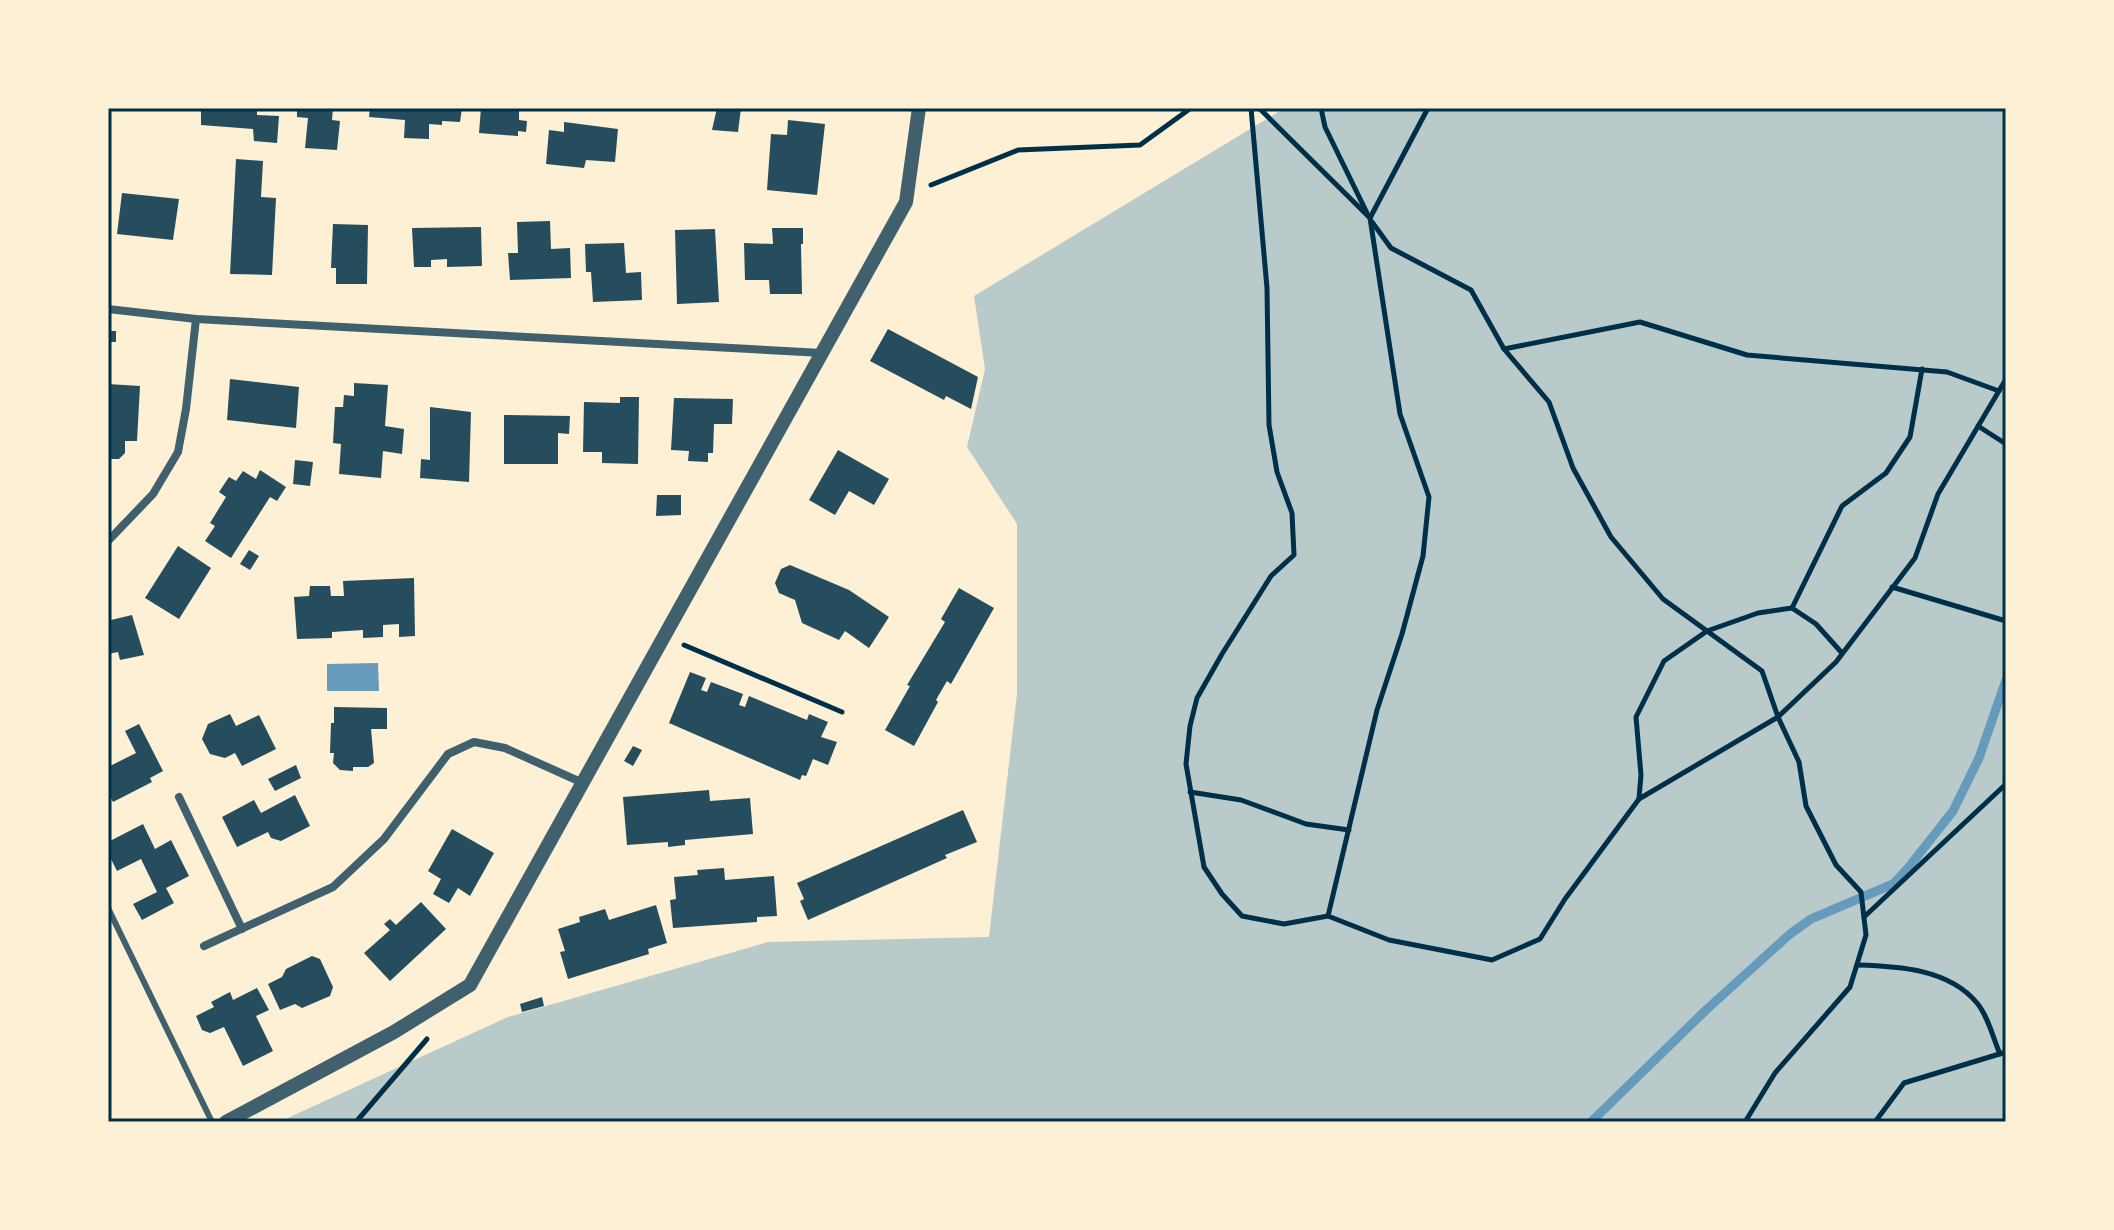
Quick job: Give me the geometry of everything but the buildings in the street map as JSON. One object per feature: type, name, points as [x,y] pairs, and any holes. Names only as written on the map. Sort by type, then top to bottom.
[{"type":"street","points":[[226,1122],[394,1032],[470,985],[906,202],[919,108]]},
{"type":"street","points":[[108,309],[196,319],[822,353]]},
{"type":"street","points":[[108,541],[153,494],[178,452],[196,319]]},
{"type":"street","points":[[204,946],[333,887],[384,839],[448,754],[474,742],[505,748],[583,783]]},
{"type":"street","points":[[179,797],[242,929]]},
{"type":"lane","points":[[108,908],[212,1122]]},
{"type":"path","points":[[907,194],[1018,150],[1140,145],[1191,108]]},
{"type":"path","points":[[1251,108],[1267,288],[1269,425],[1277,472],[1292,513],[1294,555],[1271,576],[1197,698],[1186,764],[1204,867],[1242,916],[1284,924],[1328,916],[1389,940],[1492,960],[1540,939],[1565,899],[1639,799],[1778,717],[1842,653],[1915,558],[1938,494],[2006,379]]},
{"type":"path","points":[[1259,108],[1370,218]]},
{"type":"path","points":[[1321,108],[1325,127],[1370,218],[1391,248],[1471,290],[1504,349],[1549,402],[1573,468],[1611,537],[1663,599],[1762,671],[1778,717],[1799,762],[1806,806],[1836,865],[1861,892],[1866,935],[1850,987],[1775,1073],[1745,1122]]},
{"type":"path","points":[[1328,916],[1377,710],[1423,556],[1429,497],[1400,414],[1370,218],[1428,108]]},
{"type":"path","points":[[1504,349],[1640,322],[1747,355],[1947,372],[1999,391]]},
{"type":"path","points":[[1792,608],[1842,506],[1886,473],[1910,437],[1922,369]]},
{"type":"path","points":[[1978,426],[2006,444]]},
{"type":"path","points":[[1892,587],[2006,621]]},
{"type":"path","points":[[1639,799],[1641,775],[1636,717],[1664,661],[1707,631],[1758,613],[1792,608],[1816,624],[1842,653]]},
{"type":"path","points":[[689,648],[842,712]]},
{"type":"path","points":[[1864,917],[2006,784]]},
{"type":"path","points":[[1190,792],[1241,800],[1306,824],[1349,830]]},
{"type":"path","points":[[1857,965],[1903,966],[1954,984],[1978,1004],[2003,1053],[1904,1083],[1875,1122]]},
{"type":"path","points":[[356,1122],[436,1028]]},
{"type":"shaded area","points":[[1285,108],[2006,108],[2006,1122],[279,1122],[508,1017],[768,942],[989,937],[1017,694],[1017,524],[967,447],[985,369],[974,296]]},
{"type":"water","points":[[378,663],[379,691],[327,691],[327,664]]},
{"type":"waterway","points":[[1591,1122],[1706,1010],[1790,934],[1811,919],[1893,884],[1953,811],[1979,758],[2006,680]]}]
